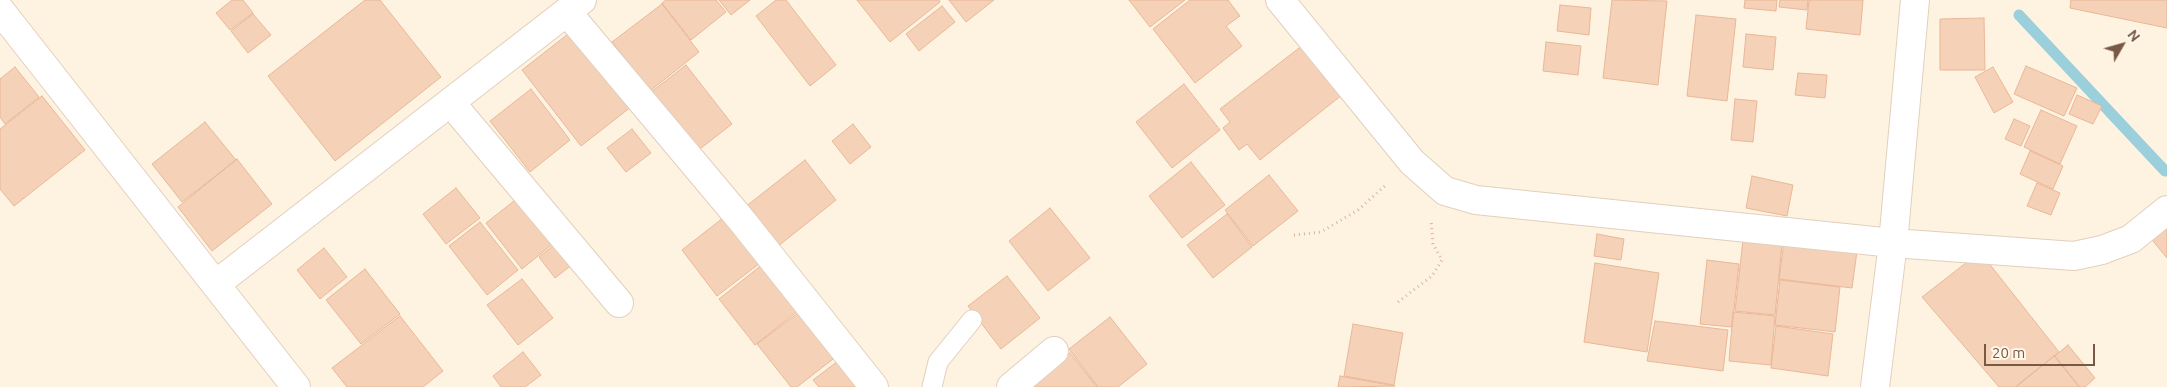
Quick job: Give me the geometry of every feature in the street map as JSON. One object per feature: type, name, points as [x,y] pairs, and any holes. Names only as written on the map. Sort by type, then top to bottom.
[{"type":"street","points":[[1875,387],[1893,243],[1915,0]]},
{"type":"street","points":[[1286,2],[1412,162],[1445,191],[1476,200],[1893,243],[2074,256],[2102,250],[2131,239],[2167,210]]},
{"type":"street","points":[[216,284],[451,104],[575,6],[874,387]]},
{"type":"street","points":[[0,10],[296,387]]},
{"type":"street","points":[[451,104],[619,303]]},
{"type":"street","points":[[1011,387],[1054,351]]},
{"type":"lane","points":[[932,387],[938,362],[972,320]]},
{"type":"path","points":[[1294,235],[1321,232],[1358,210],[1412,162]]},
{"type":"path","points":[[1398,302],[1432,276],[1442,260],[1433,244],[1431,218],[1445,191]]},
{"type":"building","points":[[232,0],[243,0],[253,13],[230,30],[216,13]]},
{"type":"building","points":[[365,0],[380,0],[441,77],[335,161],[268,76]]},
{"type":"building","points":[[666,0],[716,0],[726,12],[691,40],[662,3]]},
{"type":"building","points":[[719,0],[750,0],[731,15]]},
{"type":"building","points":[[776,0],[786,0],[836,65],[810,86],[756,16]]},
{"type":"building","points":[[857,0],[939,0],[940,2],[890,42]]},
{"type":"building","points":[[949,0],[994,0],[966,22]]},
{"type":"building","points":[[1129,0],[1185,0],[1150,27]]},
{"type":"building","points":[[1190,0],[1228,0],[1240,16],[1226,26],[1242,46],[1195,83],[1153,29]]},
{"type":"building","points":[[1612,0],[1667,1],[1658,85],[1603,78]]},
{"type":"building","points":[[1745,0],[1777,0],[1776,11],[1744,8]]},
{"type":"building","points":[[1780,0],[1808,0],[1807,10],[1779,7]]},
{"type":"building","points":[[1809,0],[1863,0],[1860,35],[1806,29]]},
{"type":"building","points":[[2071,0],[2167,0],[2167,28],[2070,8]]},
{"type":"building","points":[[662,4],[699,52],[650,91],[612,42]]},
{"type":"building","points":[[1560,5],[1591,8],[1589,35],[1557,31]]},
{"type":"building","points":[[942,6],[955,22],[919,51],[906,34]]},
{"type":"building","points":[[253,14],[271,35],[248,53],[231,31]]},
{"type":"building","points":[[1696,15],[1736,19],[1727,101],[1687,96]]},
{"type":"building","points":[[1984,18],[1985,70],[1940,70],[1940,19]]},
{"type":"building","points":[[577,27],[636,103],[581,146],[522,70]]},
{"type":"building","points":[[1746,34],[1776,37],[1773,70],[1743,67]]},
{"type":"building","points":[[1546,42],[1581,46],[1578,75],[1543,71]]},
{"type":"building","points":[[1303,45],[1342,95],[1260,160],[1247,144],[1239,150],[1223,128],[1230,122],[1220,109]]},
{"type":"building","points":[[686,65],[732,124],[696,152],[650,93]]},
{"type":"building","points":[[2026,66],[2077,88],[2064,116],[2014,94]]},
{"type":"building","points":[[15,67],[39,97],[5,124],[0,117],[0,79]]},
{"type":"building","points":[[1993,67],[2013,102],[1994,113],[1975,77]]},
{"type":"building","points":[[1798,73],[1827,75],[1825,98],[1795,95]]},
{"type":"building","points":[[1184,84],[1220,130],[1172,168],[1136,122]]},
{"type":"building","points":[[531,89],[570,140],[530,172],[490,121]]},
{"type":"building","points":[[2077,95],[2102,106],[2093,124],[2069,114]]},
{"type":"building","points":[[42,96],[85,150],[14,206],[0,189],[0,129]]},
{"type":"building","points":[[1735,99],[1757,101],[1753,142],[1731,140]]},
{"type":"building","points":[[2041,110],[2077,126],[2060,164],[2024,147]]},
{"type":"building","points":[[2014,119],[2030,126],[2021,146],[2005,139]]},
{"type":"building","points":[[205,122],[236,160],[182,202],[152,164]]},
{"type":"building","points":[[853,124],[871,147],[850,164],[832,141]]},
{"type":"building","points":[[632,129],[651,153],[626,172],[607,148]]},
{"type":"building","points":[[2030,151],[2063,166],[2053,189],[2020,174]]},
{"type":"building","points":[[237,159],[272,204],[212,251],[178,207]]},
{"type":"building","points":[[805,160],[836,200],[772,251],[740,211]]},
{"type":"building","points":[[1191,162],[1225,205],[1182,238],[1149,196]]},
{"type":"building","points":[[1269,175],[1298,211],[1253,246],[1225,210]]},
{"type":"building","points":[[1752,176],[1793,185],[1787,216],[1746,208]]},
{"type":"building","points":[[2037,183],[2060,193],[2051,215],[2027,206]]},
{"type":"building","points":[[456,188],[480,218],[446,244],[423,214]]},
{"type":"building","points":[[524,193],[560,238],[522,269],[486,223]]},
{"type":"building","points":[[1050,208],[1090,258],[1048,291],[1009,241]]},
{"type":"building","points":[[728,214],[764,260],[717,296],[682,250]]},
{"type":"building","points":[[1227,214],[1252,247],[1213,278],[1187,245]]},
{"type":"building","points":[[2167,219],[2167,258],[2148,235]]},
{"type":"building","points":[[480,222],[518,270],[487,295],[449,246]]},
{"type":"building","points":[[1597,234],[1624,239],[1621,260],[1594,256]]},
{"type":"building","points":[[562,239],[578,260],[555,278],[539,257]]},
{"type":"building","points":[[1743,240],[1782,245],[1775,315],[1735,311]]},
{"type":"building","points":[[1784,242],[1857,251],[1852,288],[1779,279]]},
{"type":"building","points":[[324,248],[347,277],[320,299],[297,270]]},
{"type":"building","points":[[1980,252],[2059,352],[2015,387],[1999,387],[1922,297]]},
{"type":"building","points":[[768,260],[804,306],[755,345],[719,299]]},
{"type":"building","points":[[1707,260],[1739,264],[1732,327],[1700,324]]},
{"type":"building","points":[[1595,263],[1659,273],[1647,352],[1584,342]]},
{"type":"building","points":[[365,269],[400,314],[361,344],[326,300]]},
{"type":"building","points":[[1007,276],[1040,318],[1001,349],[968,306]]},
{"type":"building","points":[[522,279],[553,318],[518,345],[487,305]]},
{"type":"building","points":[[1780,280],[1840,287],[1835,332],[1775,325]]},
{"type":"building","points":[[806,307],[842,352],[797,387],[791,387],[757,344]]},
{"type":"building","points":[[1733,312],[1775,316],[1771,365],[1729,361]]},
{"type":"building","points":[[400,316],[443,371],[423,387],[347,387],[332,368]]},
{"type":"building","points":[[1110,317],[1147,364],[1118,387],[1098,387],[1069,349]]},
{"type":"building","points":[[1655,321],[1728,330],[1723,371],[1647,361]]},
{"type":"building","points":[[1353,324],[1403,333],[1394,385],[1344,376]]},
{"type":"building","points":[[1776,326],[1833,334],[1828,376],[1771,368]]},
{"type":"building","points":[[2068,345],[2095,378],[2085,387],[2080,387],[2055,356]]},
{"type":"building","points":[[523,352],[541,375],[525,387],[501,387],[493,376]]},
{"type":"building","points":[[1070,353],[1097,387],[1026,387]]},
{"type":"building","points":[[846,355],[857,387],[819,387],[813,380]]},
{"type":"building","points":[[2054,356],[2079,387],[2016,387]]},
{"type":"building","points":[[1340,376],[1395,386],[1338,387]]},
{"type":"waterway","points":[[2019,15],[2165,171]]}]
